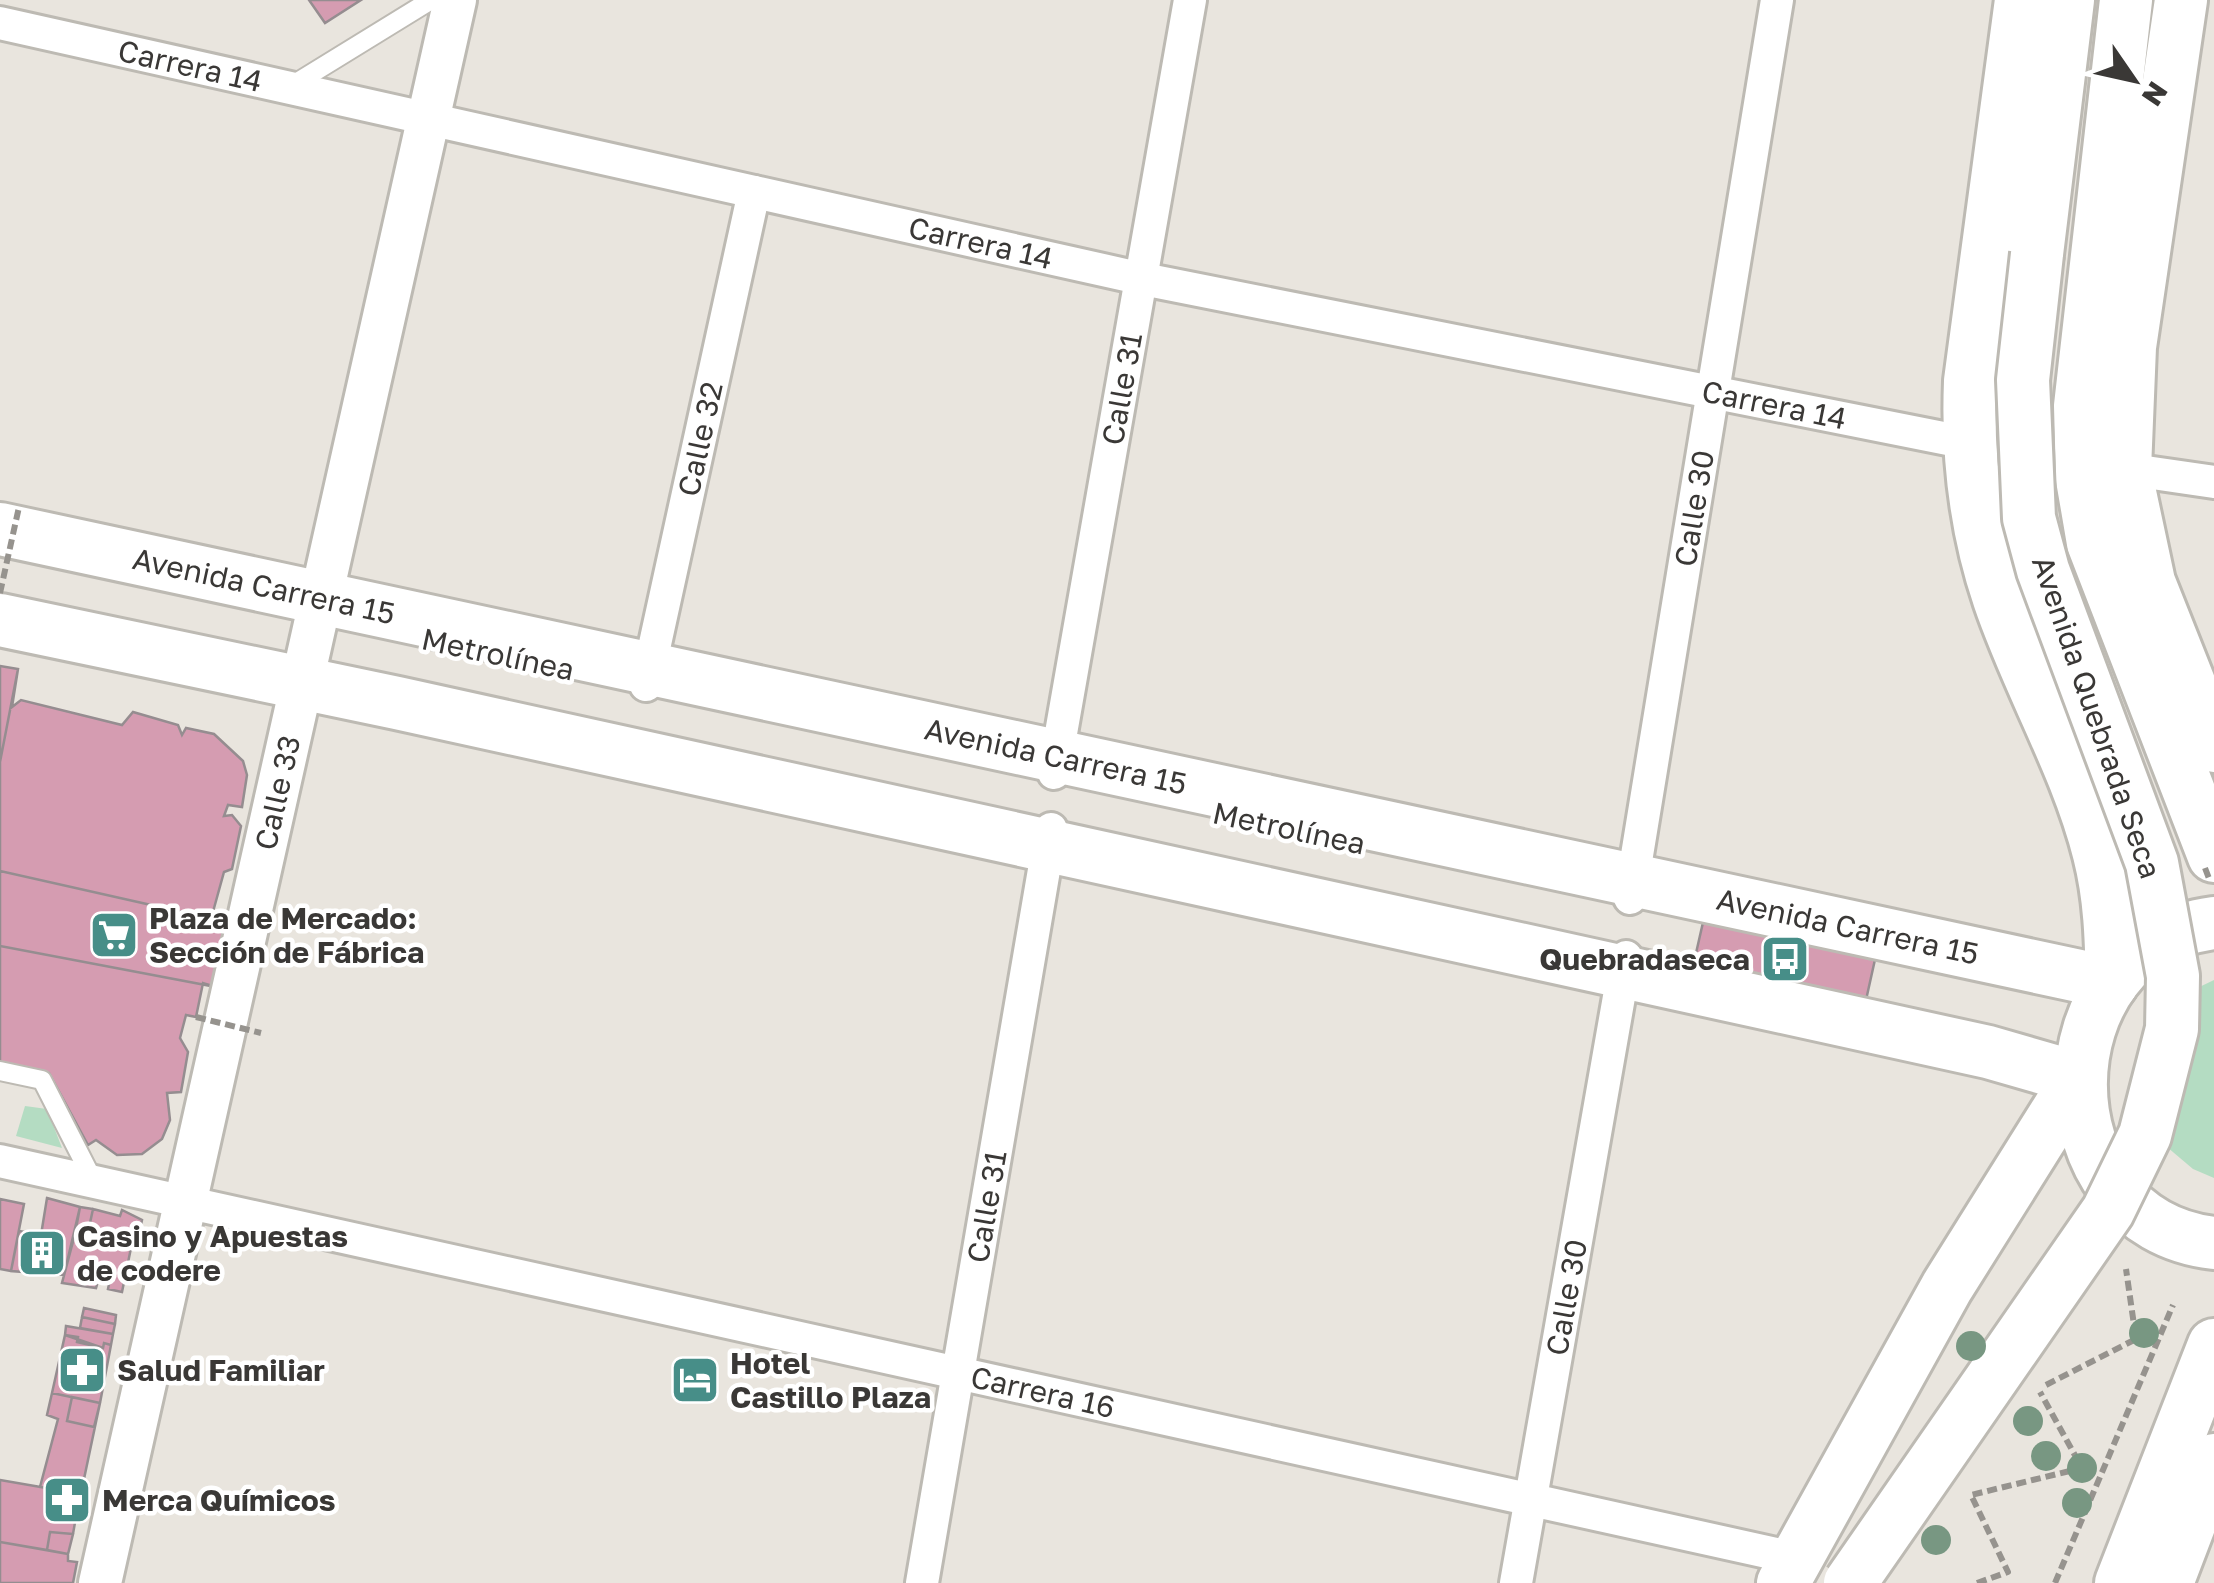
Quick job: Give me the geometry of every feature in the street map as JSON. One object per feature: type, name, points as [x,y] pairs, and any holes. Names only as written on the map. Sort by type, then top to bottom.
[{"type":"main road","points":[[2021,0],[1970,381],[1968,443],[1978,519],[1998,595],[2098,852],[2110,907],[2112,982]]},
{"type":"main road","name":"Avenida Quebrada Seca","points":[[1850,1583],[2108,1210],[2144,1136],[2172,1029],[2173,976],[2152,863],[2042,570],[2029,518],[2024,380],[2068,0]]},
{"type":"main road","name":"Avenida Quebrada Seca","points":[[2126,0],[2080,406],[2082,478],[2094,543],[2214,856]]},
{"type":"main road","points":[[2180,0],[2130,347],[2125,469],[2149,582],[2214,746]]},
{"type":"main road","name":"Avenida Carrera 15","points":[[10,518],[317,606],[648,677],[1054,772],[2112,982]]},
{"type":"main road","points":[[0,620],[305,667],[1625,964],[1988,1052],[2061,1063]]},
{"type":"main road","points":[[1789,1570],[1948,1287],[2061,1063],[2088,1028],[2112,982],[2150,948],[2197,925],[2214,923]]},
{"type":"main road","points":[[2061,1063],[2098,1163],[2124,1198],[2159,1224],[2214,1243]]},
{"type":"main road","points":[[2121,1583],[2214,1345]]},
{"type":"main road","points":[[2167,1583],[2214,1460]]},
{"type":"street","name":"Calle 33","points":[[100,1583],[455,0]]},
{"type":"street","name":"Calle 31","points":[[1054,772],[1190,0]]},
{"type":"street","name":"Calle 30","points":[[1631,889],[1777,0]]},
{"type":"street","name":"Carrera 14","points":[[0,23],[1142,280],[1968,443]]},
{"type":"street","name":"Calle 32","points":[[648,677],[754,192]]},
{"type":"street","points":[[2125,469],[2214,482]]},
{"type":"street","name":"Calle 31","points":[[922,1583],[1049,837]]},
{"type":"street","name":"Calle 30","points":[[1516,1583],[1625,964]]},
{"type":"street","name":"Carrera 16","points":[[0,1160],[1530,1500],[1789,1570]]},
{"type":"lane","points":[[287,88],[431,0]]},
{"type":"lane","points":[[0,547],[317,606]]},
{"type":"lane","points":[[648,677],[833,729]]},
{"type":"lane","name":"Metrolínea","points":[[382,680],[1049,837]]},
{"type":"lane","points":[[1477,867],[1631,889]]},
{"type":"lane","points":[[1625,964],[1742,978]]},
{"type":"lane","points":[[0,1071],[42,1080],[94,1182]]},
{"type":"path","points":[[0,593],[10,518]]},
{"type":"path","points":[[1978,1583],[2008,1572],[1972,1494],[2082,1468],[2038,1389],[2136,1340],[2125,1266],[2159,1224]]},
{"type":"path","points":[[2055,1583],[2174,1305]]},
{"type":"green space","points":[[2214,980],[2214,1178],[2193,1169],[2167,1147],[2189,992]]},
{"type":"green space","points":[[25,1106],[47,1109],[62,1148],[16,1136]]},
{"type":"building","points":[[309,0],[361,0],[325,23]]},
{"type":"building","points":[[0,666],[18,669],[12,707],[21,700],[122,725],[133,712],[178,725],[182,735],[186,728],[214,734],[243,761],[247,775],[242,807],[228,805],[224,816],[232,815],[241,826],[232,869],[224,872],[211,919],[231,923],[216,987],[203,983],[196,1017],[186,1015],[180,1038],[188,1052],[181,1092],[167,1093],[170,1120],[162,1139],[142,1154],[117,1155],[96,1140],[88,1145],[49,1073],[0,1063]]},
{"type":"building","points":[[0,666],[18,669],[0,762]]},
{"type":"building","name":"Plaza de Mercado: Sección de Fábrica","points":[[0,871],[231,923],[216,987],[0,946]]},
{"type":"building","name":"Quebradaseca","points":[[1704,918],[1876,955],[1866,1000],[1694,962]]},
{"type":"building","name":"Casino y Apuestas de codere","points":[[47,1198],[80,1207],[64,1275],[11,1271],[19,1231],[41,1235]]},
{"type":"building","points":[[0,1199],[24,1204],[11,1271],[0,1269]]},
{"type":"building","points":[[80,1207],[93,1209],[87,1237],[75,1234]]},
{"type":"building","points":[[93,1209],[120,1216],[122,1210],[142,1220],[136,1249],[87,1237]]},
{"type":"building","points":[[75,1234],[131,1248],[122,1292],[108,1289],[111,1274],[101,1271],[96,1288],[62,1283]]},
{"type":"building","points":[[84,1308],[116,1315],[115,1324],[82,1317]]},
{"type":"building","points":[[82,1317],[115,1324],[113,1334],[80,1328]]},
{"type":"building","points":[[66,1326],[113,1334],[111,1345],[104,1343],[103,1348],[77,1342],[78,1337],[65,1335]]},
{"type":"building","name":"Salud Familiar","points":[[65,1335],[103,1348],[104,1343],[111,1345],[100,1403],[52,1393]]},
{"type":"building","points":[[52,1393],[100,1403],[81,1493],[40,1487],[58,1419],[47,1415]]},
{"type":"building","points":[[72,1397],[100,1403],[94,1427],[67,1421]]},
{"type":"building","points":[[0,1480],[58,1490],[54,1507],[77,1511],[73,1534],[50,1532],[47,1550],[0,1542]]},
{"type":"building","name":"Merca Químicos","points":[[58,1490],[81,1493],[77,1511],[54,1507]]},
{"type":"building","points":[[50,1532],[73,1534],[68,1554],[47,1550]]},
{"type":"building","points":[[0,1542],[68,1554],[68,1561],[77,1562],[73,1583],[0,1583]]},
{"type":"place","name":"Plaza de Mercado: Sección de Fábrica","points":[[114,935]]},
{"type":"place","name":"Quebradaseca","points":[[1785,959]]},
{"type":"place","name":"Casino y Apuestas de codere","points":[[42,1253]]},
{"type":"place","name":"Salud Familiar","points":[[82,1370]]},
{"type":"place","name":"Hotel Castillo Plaza","points":[[695,1380]]},
{"type":"place","name":"Merca Químicos","points":[[67,1500]]}]
